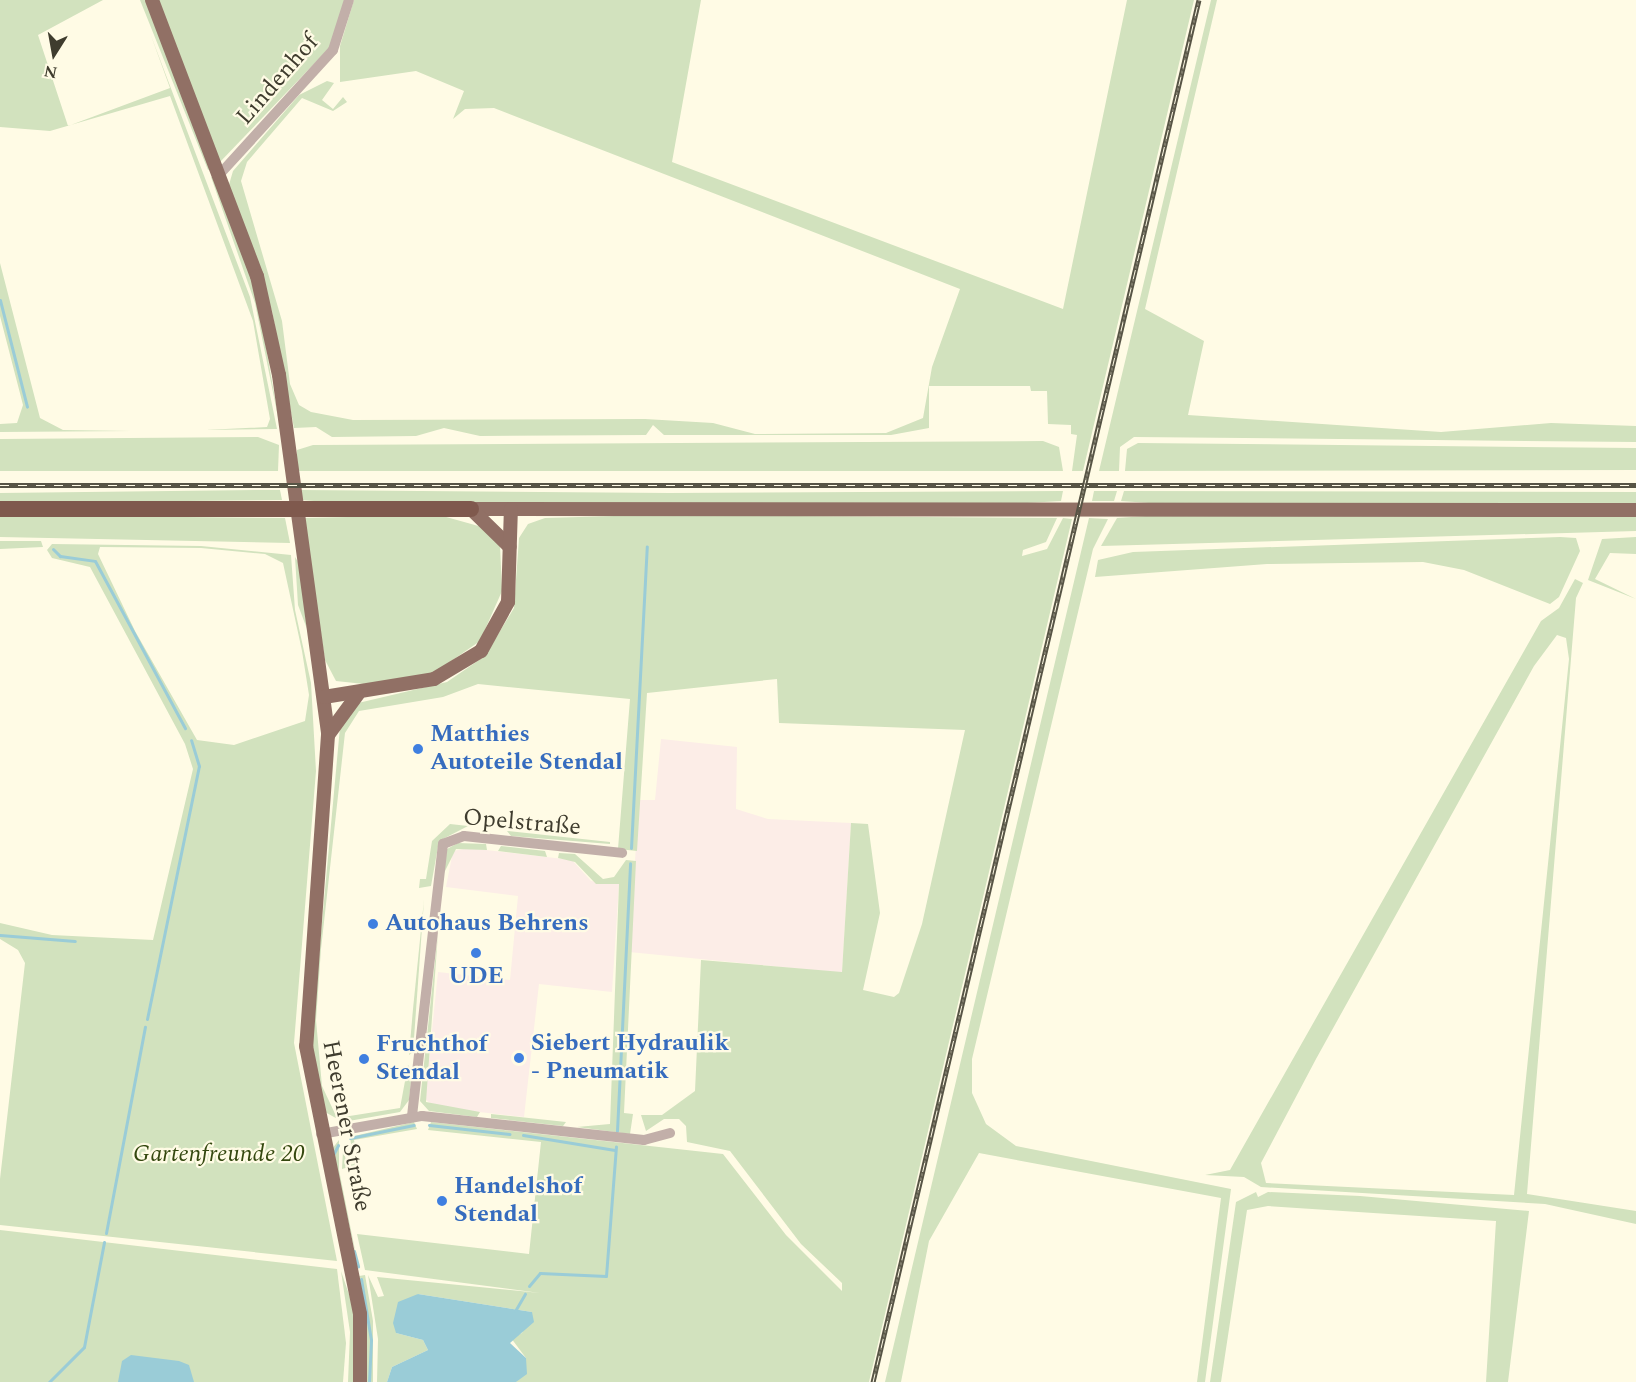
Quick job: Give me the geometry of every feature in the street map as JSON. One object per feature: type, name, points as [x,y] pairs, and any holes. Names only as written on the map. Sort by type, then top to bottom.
[{"type":"highway","points":[[0,509],[471,509]]},
{"type":"main road","name":"Heerener Straße","points":[[152,0],[219,175],[271,329],[328,735],[306,1016],[321,1134],[360,1314],[360,1382]]},
{"type":"main road","points":[[471,509],[1636,510]]},
{"type":"main road","points":[[471,509],[510,547]]},
{"type":"main road","points":[[324,697],[440,678],[476,657],[506,611],[511,509]]},
{"type":"main road","points":[[328,735],[358,693]]},
{"type":"street","name":"Lindenhof","points":[[219,175],[333,51],[349,0]]},
{"type":"street","name":"Opelstraße","points":[[412,1116],[443,844],[464,836],[622,853]]},
{"type":"street","points":[[321,1134],[412,1116],[644,1140],[670,1134]]},
{"type":"shaded area","points":[[661,739],[737,747],[736,809],[768,819],[851,823],[842,973],[629,952],[639,800],[655,800]]},
{"type":"shaded area","points":[[469,848],[572,860],[591,881],[619,884],[612,992],[539,984],[524,1117],[435,1107],[425,1099],[438,972],[510,980],[518,896],[446,887],[453,851]]},
{"type":"green space","points":[[0,0],[103,0],[38,35],[68,126],[50,131],[0,127]]},
{"type":"green space","points":[[140,0],[148,0],[210,169],[208,170]]},
{"type":"green space","points":[[156,0],[345,0],[333,44],[220,162]]},
{"type":"green space","points":[[354,0],[701,0],[672,162],[1063,309],[1127,0],[1194,0],[1083,471],[1072,471],[1077,435],[1071,434],[1071,425],[1048,424],[1047,391],[1031,391],[1030,386],[929,386],[929,428],[891,435],[664,435],[653,425],[646,435],[480,436],[444,428],[416,436],[332,437],[316,427],[294,428],[272,311],[228,188],[233,171],[299,95],[327,81],[334,83],[322,100],[333,109],[343,97],[347,102],[333,111],[302,98],[247,162],[241,181],[282,321],[290,384],[299,405],[311,412],[353,420],[645,419],[713,423],[755,434],[886,433],[923,418],[932,367],[960,289],[494,108],[465,109],[453,119],[464,91],[416,71],[340,82],[340,46]]},
{"type":"green space","points":[[1211,0],[1217,0],[1145,309],[1204,341],[1188,415],[1441,432],[1551,423],[1636,426],[1636,442],[1134,437],[1120,447],[1119,471],[1099,471]]},
{"type":"green space","points":[[150,33],[250,297],[277,429],[205,430],[267,427],[270,419],[253,321],[170,96],[71,125],[170,88]]},
{"type":"green space","points":[[211,177],[216,178],[255,285],[280,427],[255,303]]},
{"type":"green space","points":[[0,263],[40,418],[63,430],[132,431],[0,432],[0,424],[17,423],[23,405],[0,316]]},
{"type":"green space","points":[[258,437],[279,445],[278,471],[0,471],[0,439]]},
{"type":"green space","points":[[1043,441],[1059,447],[1063,471],[298,471],[297,458],[297,450],[313,445]]},
{"type":"green space","points":[[1138,443],[1636,448],[1636,470],[1125,471],[1127,449]]},
{"type":"green space","points":[[280,490],[282,500],[0,503],[0,493]]},
{"type":"green space","points":[[300,490],[669,493],[1063,491],[1061,501],[1027,503],[340,503],[301,500]]},
{"type":"green space","points":[[1094,491],[1117,491],[1114,501],[1092,501]]},
{"type":"green space","points":[[1124,491],[1636,492],[1636,504],[1149,503],[1121,501]]},
{"type":"green space","points":[[0,515],[285,518],[290,543],[0,537]]},
{"type":"green space","points":[[439,515],[482,527],[500,545],[502,591],[480,641],[434,673],[364,684],[336,681],[325,660],[303,518]]},
{"type":"green space","points":[[649,515],[1057,518],[1046,542],[1023,550],[1022,556],[1047,549],[1063,518],[1072,519],[869,1382],[516,1382],[526,1358],[511,1338],[522,1333],[532,1312],[418,1294],[396,1333],[423,1340],[428,1350],[392,1367],[387,1382],[377,1382],[378,1339],[368,1275],[378,1297],[384,1296],[377,1277],[540,1293],[365,1270],[357,1234],[529,1254],[541,1142],[428,1130],[431,1122],[723,1154],[786,1235],[842,1291],[842,1283],[801,1244],[730,1151],[687,1142],[686,1126],[679,1119],[664,1119],[646,1131],[641,1115],[662,1115],[695,1091],[701,960],[842,972],[851,823],[868,824],[880,913],[863,990],[894,997],[899,993],[922,924],[965,730],[779,723],[777,679],[647,693],[637,851],[618,849],[630,699],[478,684],[443,697],[359,711],[345,733],[321,949],[316,1020],[322,1086],[337,1118],[400,1108],[408,1065],[412,1071],[409,1100],[400,1112],[343,1122],[325,1112],[311,1042],[340,727],[354,704],[447,682],[485,656],[514,608],[519,538],[528,524],[545,518]]},
{"type":"green space","points":[[1636,515],[1636,531],[1101,546],[1117,518],[1146,516]]},
{"type":"green space","points":[[1089,518],[1108,519],[1093,549],[972,1059],[972,1093],[986,1124],[1016,1146],[1231,1189],[1205,1382],[1197,1382],[1221,1198],[979,1153],[929,1241],[901,1382],[885,1382]]},
{"type":"green space","points":[[1636,537],[1636,554],[1610,553],[1595,579],[1636,599],[1588,580],[1602,539]]},
{"type":"green space","points":[[1576,538],[1580,551],[1559,597],[1550,604],[1464,570],[1423,562],[1267,564],[1095,577],[1098,560],[1133,552]]},
{"type":"green space","points":[[0,541],[41,541],[43,547],[0,549]]},
{"type":"green space","name":"Gartenfreunde 20","points":[[52,544],[201,546],[291,555],[295,610],[311,683],[316,771],[294,1043],[337,1261],[0,1225],[0,1179],[25,963],[18,950],[0,939],[0,923],[52,935],[153,940],[193,769],[185,744],[90,567],[52,558],[47,550]],"holes":[[[100,547],[201,548],[265,554],[283,563],[309,695],[305,721],[234,745],[197,740],[135,631],[98,554]]]},
{"type":"green space","points":[[295,557],[300,565],[307,629],[298,605]]},
{"type":"green space","points":[[1575,579],[1583,583],[1576,598],[1527,1194],[1636,1211],[1636,1224],[1545,1204],[1261,1187],[1244,1177],[1205,1175],[1230,1170],[1541,621],[1559,608]],"holes":[[[1557,635],[1566,638],[1569,659],[1514,1195],[1266,1183],[1261,1163],[1316,1059],[1534,666]]]},
{"type":"green space","points":[[450,824],[468,826],[439,841],[431,886],[419,888],[420,879],[426,879],[432,841]]},
{"type":"green space","points":[[507,831],[610,842],[610,844],[511,836]]},
{"type":"green space","points":[[458,843],[486,844],[487,850],[456,849],[443,875],[447,849]]},
{"type":"green space","points":[[501,846],[545,851],[547,857],[498,851]]},
{"type":"green space","points":[[559,853],[575,854],[603,879],[614,877],[626,860],[636,861],[624,1113],[633,1114],[630,1134],[577,1127],[610,1124],[619,884],[596,884],[575,862],[558,858]]},
{"type":"green space","points":[[424,900],[413,1052],[409,1055],[413,1009]]},
{"type":"green space","points":[[438,933],[426,1102],[480,1112],[477,1117],[429,1111],[420,1101]]},
{"type":"green space","points":[[491,1114],[566,1122],[563,1126],[491,1118]]},
{"type":"green space","points":[[414,1122],[417,1129],[354,1140],[359,1164],[342,1169],[343,1151],[348,1165],[354,1164],[350,1137]]},
{"type":"green space","points":[[339,1140],[339,1170],[359,1270],[332,1149]]},
{"type":"green space","points":[[1256,1192],[1258,1197],[1268,1192],[1360,1196],[1529,1211],[1508,1382],[1486,1382],[1496,1221],[1268,1206],[1247,1210],[1221,1382],[1210,1382],[1236,1202]]},
{"type":"green space","points":[[0,1230],[337,1269],[346,1343],[343,1382],[0,1382]]},
{"type":"green space","points":[[341,1271],[354,1309],[355,1382],[348,1382],[350,1332]]},
{"type":"green space","points":[[365,1275],[373,1321],[373,1382],[364,1382],[359,1276]]},
{"type":"water","points":[[418,1294],[532,1312],[534,1322],[510,1343],[526,1358],[527,1374],[516,1382],[387,1382],[392,1367],[428,1350],[423,1340],[396,1333],[393,1323],[398,1302]]},
{"type":"water","points":[[131,1355],[179,1361],[189,1365],[194,1382],[118,1382],[122,1361]]},
{"type":"waterway","points":[[0,300],[27,407]]},
{"type":"waterway","points":[[631,848],[647,546]]},
{"type":"waterway","points":[[53,549],[60,556],[95,561],[185,728]]},
{"type":"waterway","points":[[147,1019],[199,766],[191,740]]},
{"type":"waterway","points":[[617,1131],[630,863]]},
{"type":"waterway","points":[[0,935],[75,941]]},
{"type":"waterway","points":[[106,1233],[145,1027]]},
{"type":"waterway","points":[[350,1138],[414,1125]]},
{"type":"waterway","points":[[429,1125],[509,1134]]},
{"type":"waterway","points":[[523,1135],[615,1150]]},
{"type":"waterway","points":[[334,1153],[338,1145]]},
{"type":"waterway","points":[[529,1286],[540,1273],[606,1276],[616,1146]]},
{"type":"waterway","points":[[49,1382],[84,1347],[104,1242]]},
{"type":"waterway","points":[[354,1251],[358,1266]]},
{"type":"waterway","points":[[361,1279],[371,1340],[369,1382]]},
{"type":"waterway","points":[[515,1311],[525,1294]]},
{"type":"railway","points":[[873,1382],[1199,0]]},
{"type":"railway","points":[[0,485],[1636,485]]},
{"type":"place","name":"Matthies Autoteile Stendal","points":[[418,749]]},
{"type":"place","name":"Autohaus Behrens","points":[[373,924]]},
{"type":"place","name":"UDE","points":[[476,953]]},
{"type":"place","name":"Siebert Hydraulik - Pneumatik","points":[[519,1058]]},
{"type":"place","name":"Fruchthof Stendal","points":[[364,1059]]},
{"type":"place","name":"Handelshof Stendal","points":[[442,1201]]}]
